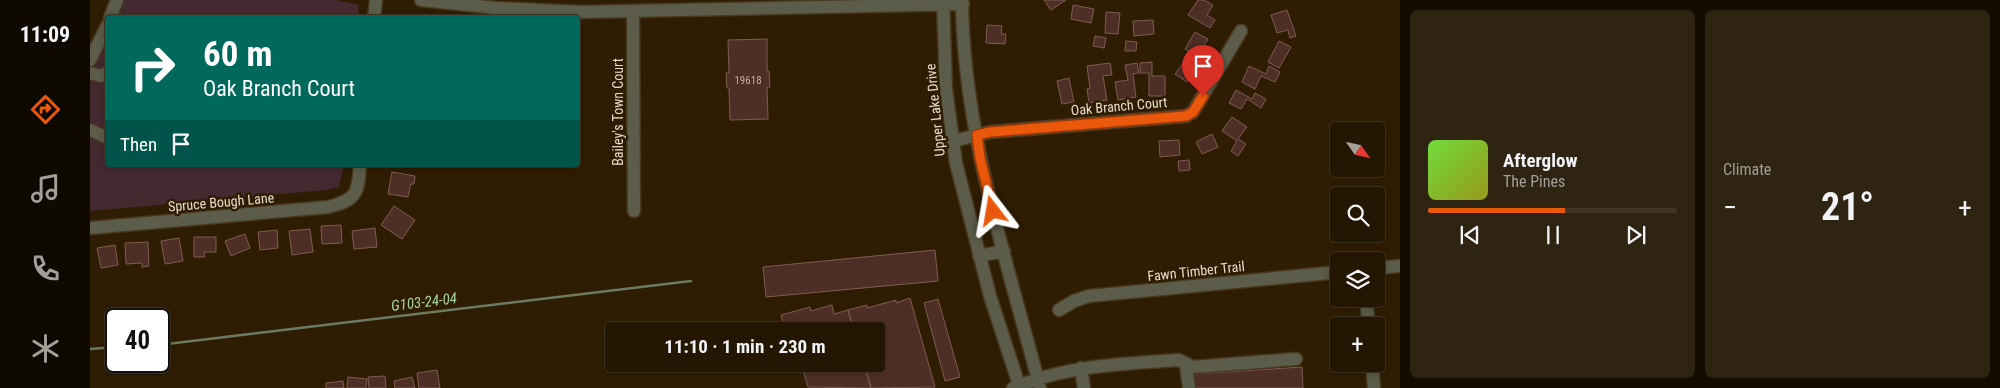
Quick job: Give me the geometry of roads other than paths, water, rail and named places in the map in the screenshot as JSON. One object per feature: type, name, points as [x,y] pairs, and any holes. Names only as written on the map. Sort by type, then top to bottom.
[{"type":"street","points":[[111,15],[117,0]]},
{"type":"street","points":[[374,15],[376,0]]},
{"type":"street","points":[[421,0],[496,8],[581,6],[633,12],[792,4],[962,2],[966,72],[980,158],[1039,383]]},
{"type":"street","name":"Upper Lake Drive","points":[[943,3],[946,89],[956,163],[979,256],[1017,387]]},
{"type":"street","name":"Bailey's Town Court","points":[[633,12],[634,211]]},
{"type":"street","name":"Oak Branch Court","points":[[953,141],[990,132],[1186,116],[1193,112],[1241,31]]},
{"type":"street","points":[[90,60],[103,47]]},
{"type":"street","points":[[90,73],[101,76],[105,74]]},
{"type":"street","points":[[90,130],[105,137]]},
{"type":"street","name":"Spruce Bough Lane","points":[[90,228],[328,207],[344,203],[352,198],[358,185],[360,167]]},
{"type":"street","points":[[979,256],[1004,251]]},
{"type":"street","points":[[1385,267],[1400,266]]},
{"type":"street","name":"Fawn Timber Trail","points":[[1059,310],[1074,301],[1089,296],[1330,273]]},
{"type":"street","points":[[1017,387],[1039,383],[1081,368],[1179,360],[1186,365],[1194,367],[1296,359]]},
{"type":"street","points":[[1186,365],[1189,388]]},
{"type":"street","points":[[1081,368],[1084,388]]},
{"type":"street","points":[[1373,372],[1374,388]]},
{"type":"waterway","name":"G103-24-04","points":[[170,344],[691,281]]},
{"type":"waterway","name":"G103-24-04","points":[[90,349],[105,348]]}]
